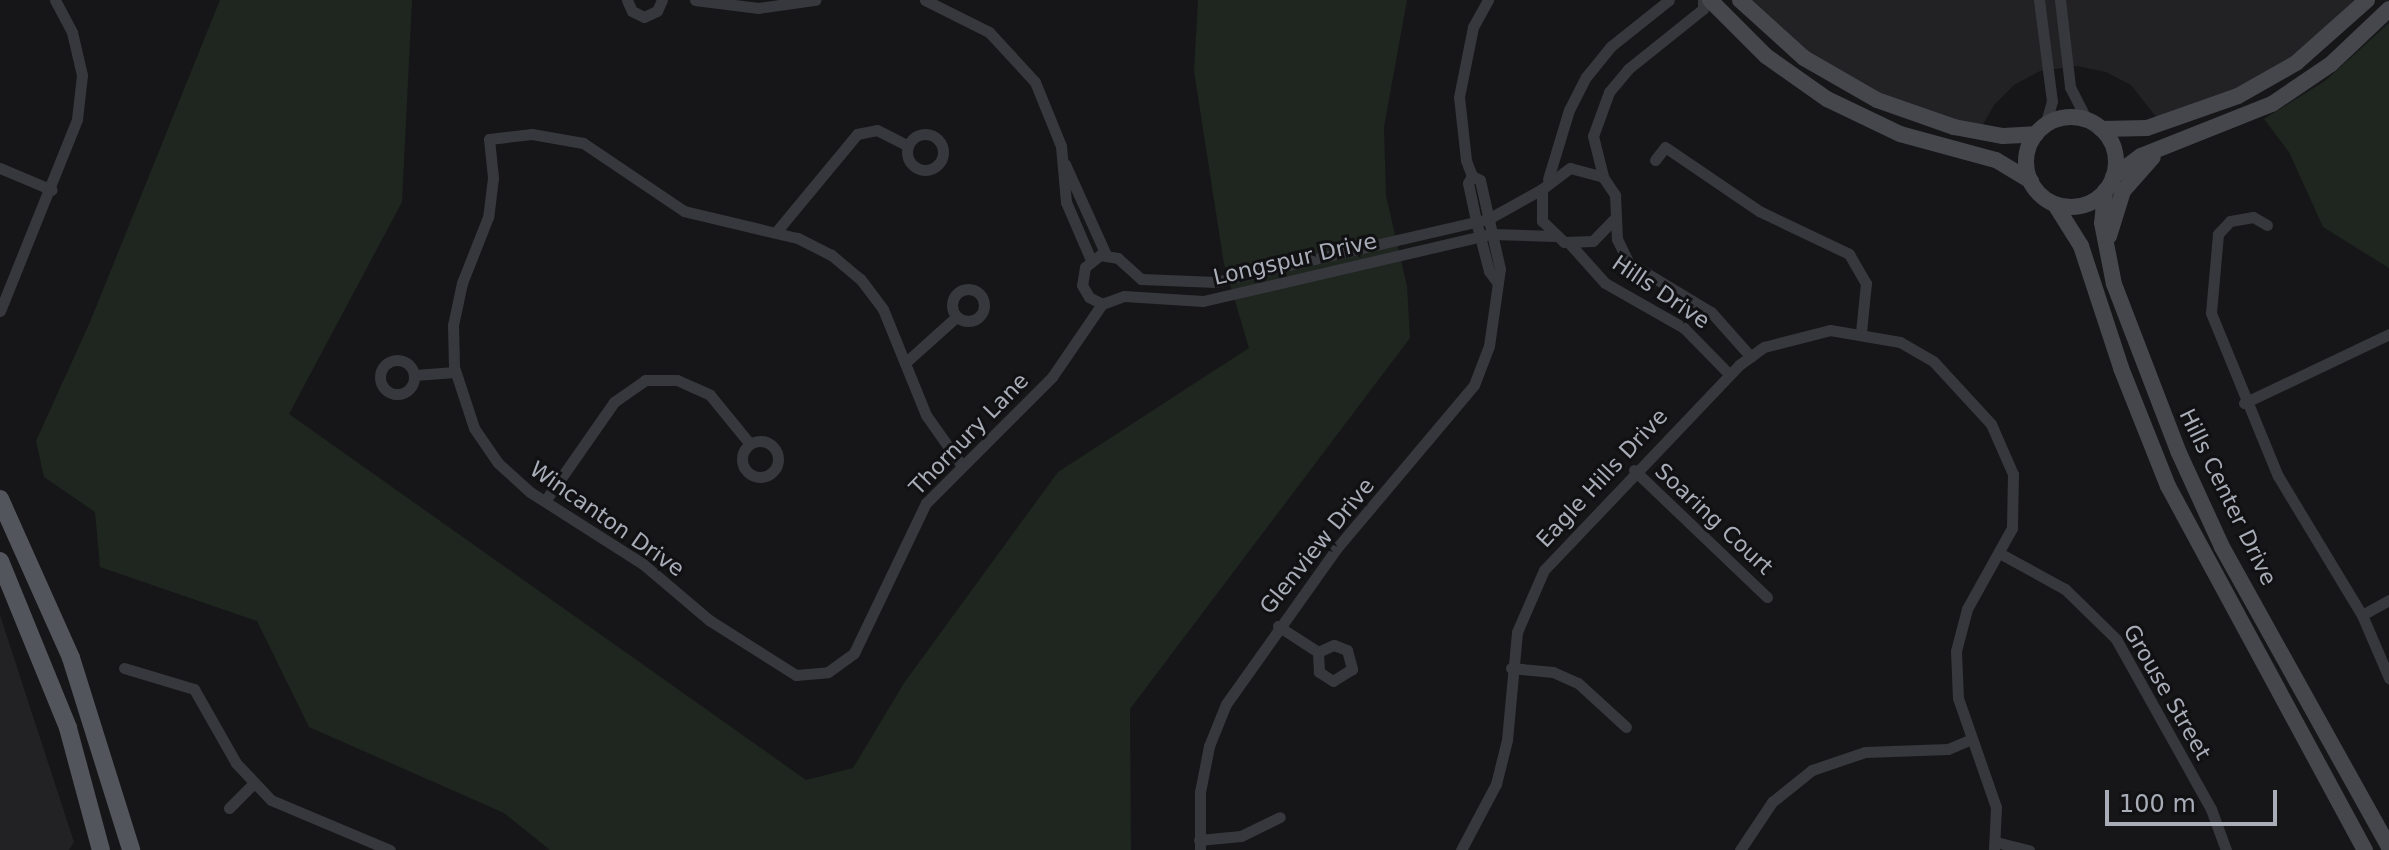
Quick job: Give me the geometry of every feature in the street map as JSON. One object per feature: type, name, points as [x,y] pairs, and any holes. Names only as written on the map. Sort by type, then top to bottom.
[{"type":"main road","points":[[1710,0],[1766,56],[1827,99],[1900,134],[1996,160],[2031,181],[2056,206],[2084,205],[2141,156],[2272,104],[2331,64],[2389,9]]},
{"type":"main road","points":[[1740,0],[1804,58],[1886,104],[1981,133],[2041,130],[2067,118],[2094,124],[2158,126],[2238,96],[2296,63],[2367,0]]},
{"type":"main road","points":[[2094,124],[2114,154],[2109,184]]},
{"type":"main road","points":[[2031,181],[2026,155],[2041,130]]},
{"type":"main road","points":[[2106,250],[2123,191],[2164,148]]},
{"type":"main road","name":"Hills Center Drive","points":[[2109,184],[2101,214],[2106,250],[2153,391],[2222,547],[2389,847]]},
{"type":"main road","name":"Hills Center Drive","points":[[2056,206],[2081,246],[2121,368],[2168,486],[2365,850]]},
{"type":"main road","points":[[0,499],[36,573],[111,774],[131,850]]},
{"type":"main road","points":[[0,561],[84,781],[101,850]]},
{"type":"main road","points":[[84,781],[111,774]]},
{"type":"street","points":[[0,311],[52,190],[82,90],[72,32],[55,0]]},
{"type":"street","points":[[627,0],[632,11],[644,17],[657,11],[662,0]]},
{"type":"street","points":[[695,0],[758,8],[815,0]]},
{"type":"street","points":[[925,0],[970,19],[1022,64],[1046,103],[1062,156],[1106,255],[1091,260],[1082,271],[1082,285],[1089,297],[1102,304]]},
{"type":"street","name":"Glenview Drive","points":[[1199,845],[1200,792],[1209,746],[1226,704],[1278,626],[1474,385],[1489,346],[1497,282],[1482,220],[1468,183],[1472,176],[1459,97],[1473,27],[1488,0]]},
{"type":"street","points":[[1554,236],[1540,215],[1545,186],[1569,110],[1586,77],[1610,47],[1669,0]]},
{"type":"street","name":"Hills Drive","points":[[1703,0],[1703,9],[1628,69],[1609,92],[1593,136],[1603,177],[1615,195],[1614,219],[1620,248],[1634,268],[1711,312],[1751,357]]},
{"type":"street","points":[[2039,0],[2052,101],[2041,130]]},
{"type":"street","points":[[2060,0],[2070,87],[2094,124]]},
{"type":"street","points":[[908,146],[877,130],[857,134],[776,232],[815,246],[860,279],[883,309],[926,415],[962,466]]},
{"type":"street","name":"Wincanton Drive","points":[[776,232],[684,211],[583,143],[541,134],[489,139],[492,198],[457,303],[455,372],[465,409],[485,446],[513,478],[656,573],[709,620],[783,671],[822,674]]},
{"type":"street","points":[[1655,160],[1665,147],[1759,211],[1849,254],[1866,283],[1861,332]]},
{"type":"street","points":[[1062,156],[1066,202],[1091,260]]},
{"type":"street","points":[[0,168],[52,190]]},
{"type":"street","points":[[1545,186],[1570,168],[1603,177]]},
{"type":"street","name":"Longspur Drive","points":[[1106,255],[1118,258],[1141,279],[1216,282],[1482,220],[1545,186]]},
{"type":"street","points":[[2267,225],[2253,217],[2230,221],[2213,244],[2211,313],[2244,403],[2278,476],[2362,615],[2389,678]]},
{"type":"street","name":"Hills Drive","points":[[1570,244],[1600,237],[1614,219]]},
{"type":"street","name":"Longspur Drive","points":[[1102,304],[1124,296],[1182,301],[1224,298],[1486,236],[1554,236]]},
{"type":"street","name":"Hills Drive","points":[[1554,236],[1570,244],[1605,283],[1684,328],[1729,374]]},
{"type":"street","name":"Thornury Lane","points":[[822,674],[854,653],[914,522],[962,466],[1052,377],[1102,304]]},
{"type":"street","points":[[905,363],[956,317]]},
{"type":"street","name":"Eagle Hills Drive","points":[[1461,850],[1496,784],[1507,740],[1511,668],[1517,632],[1544,570],[1634,470],[1729,374],[1751,357],[1796,335],[1861,332],[1900,342],[1934,362],[1991,424],[2013,474],[2016,501],[2001,554],[1967,609],[1956,651],[1958,698],[1971,739],[1989,777],[1995,846]]},
{"type":"street","points":[[2244,403],[2389,334]]},
{"type":"street","points":[[415,375],[455,372]]},
{"type":"street","points":[[545,501],[618,397],[645,380],[677,380],[710,395],[750,444]]},
{"type":"street","name":"Soaring Court","points":[[1634,470],[1767,597]]},
{"type":"street","name":"Grouse Street","points":[[2001,554],[2065,589],[2116,639],[2211,809],[2226,850]]},
{"type":"street","points":[[2362,615],[2389,600]]},
{"type":"street","points":[[1278,626],[1318,652]]},
{"type":"street","points":[[124,668],[194,689],[253,784],[292,813],[390,850]]},
{"type":"street","points":[[1511,668],[1553,672],[1578,683],[1626,727]]},
{"type":"street","points":[[1740,850],[1772,802],[1812,770],[1865,752],[1948,749],[1971,739]]},
{"type":"street","points":[[229,808],[253,784]]},
{"type":"street","points":[[1199,845],[1241,836],[1280,817]]},
{"type":"street","points":[[1995,846],[2029,850]]},
{"type":"shaded area","points":[[220,0],[412,0],[402,202],[289,414],[806,780],[853,768],[904,683],[1058,472],[1249,348],[1224,264],[1194,71],[1198,0],[1407,0],[1384,127],[1386,196],[1407,286],[1410,338],[1130,709],[1131,850],[550,850],[504,813],[309,727],[257,621],[100,567],[95,512],[44,477],[36,441],[90,322]]},
{"type":"shaded area","points":[[1742,0],[2358,0],[2269,75],[2160,122],[2131,85],[2106,72],[2077,66],[2040,71],[2014,85],[1994,105],[1980,130],[1840,78]]},
{"type":"shaded area","points":[[2389,23],[2389,268],[2323,227],[2289,152],[2264,119],[2325,81]]},
{"type":"shaded area","points":[[0,615],[74,842],[69,850],[0,850]]}]
